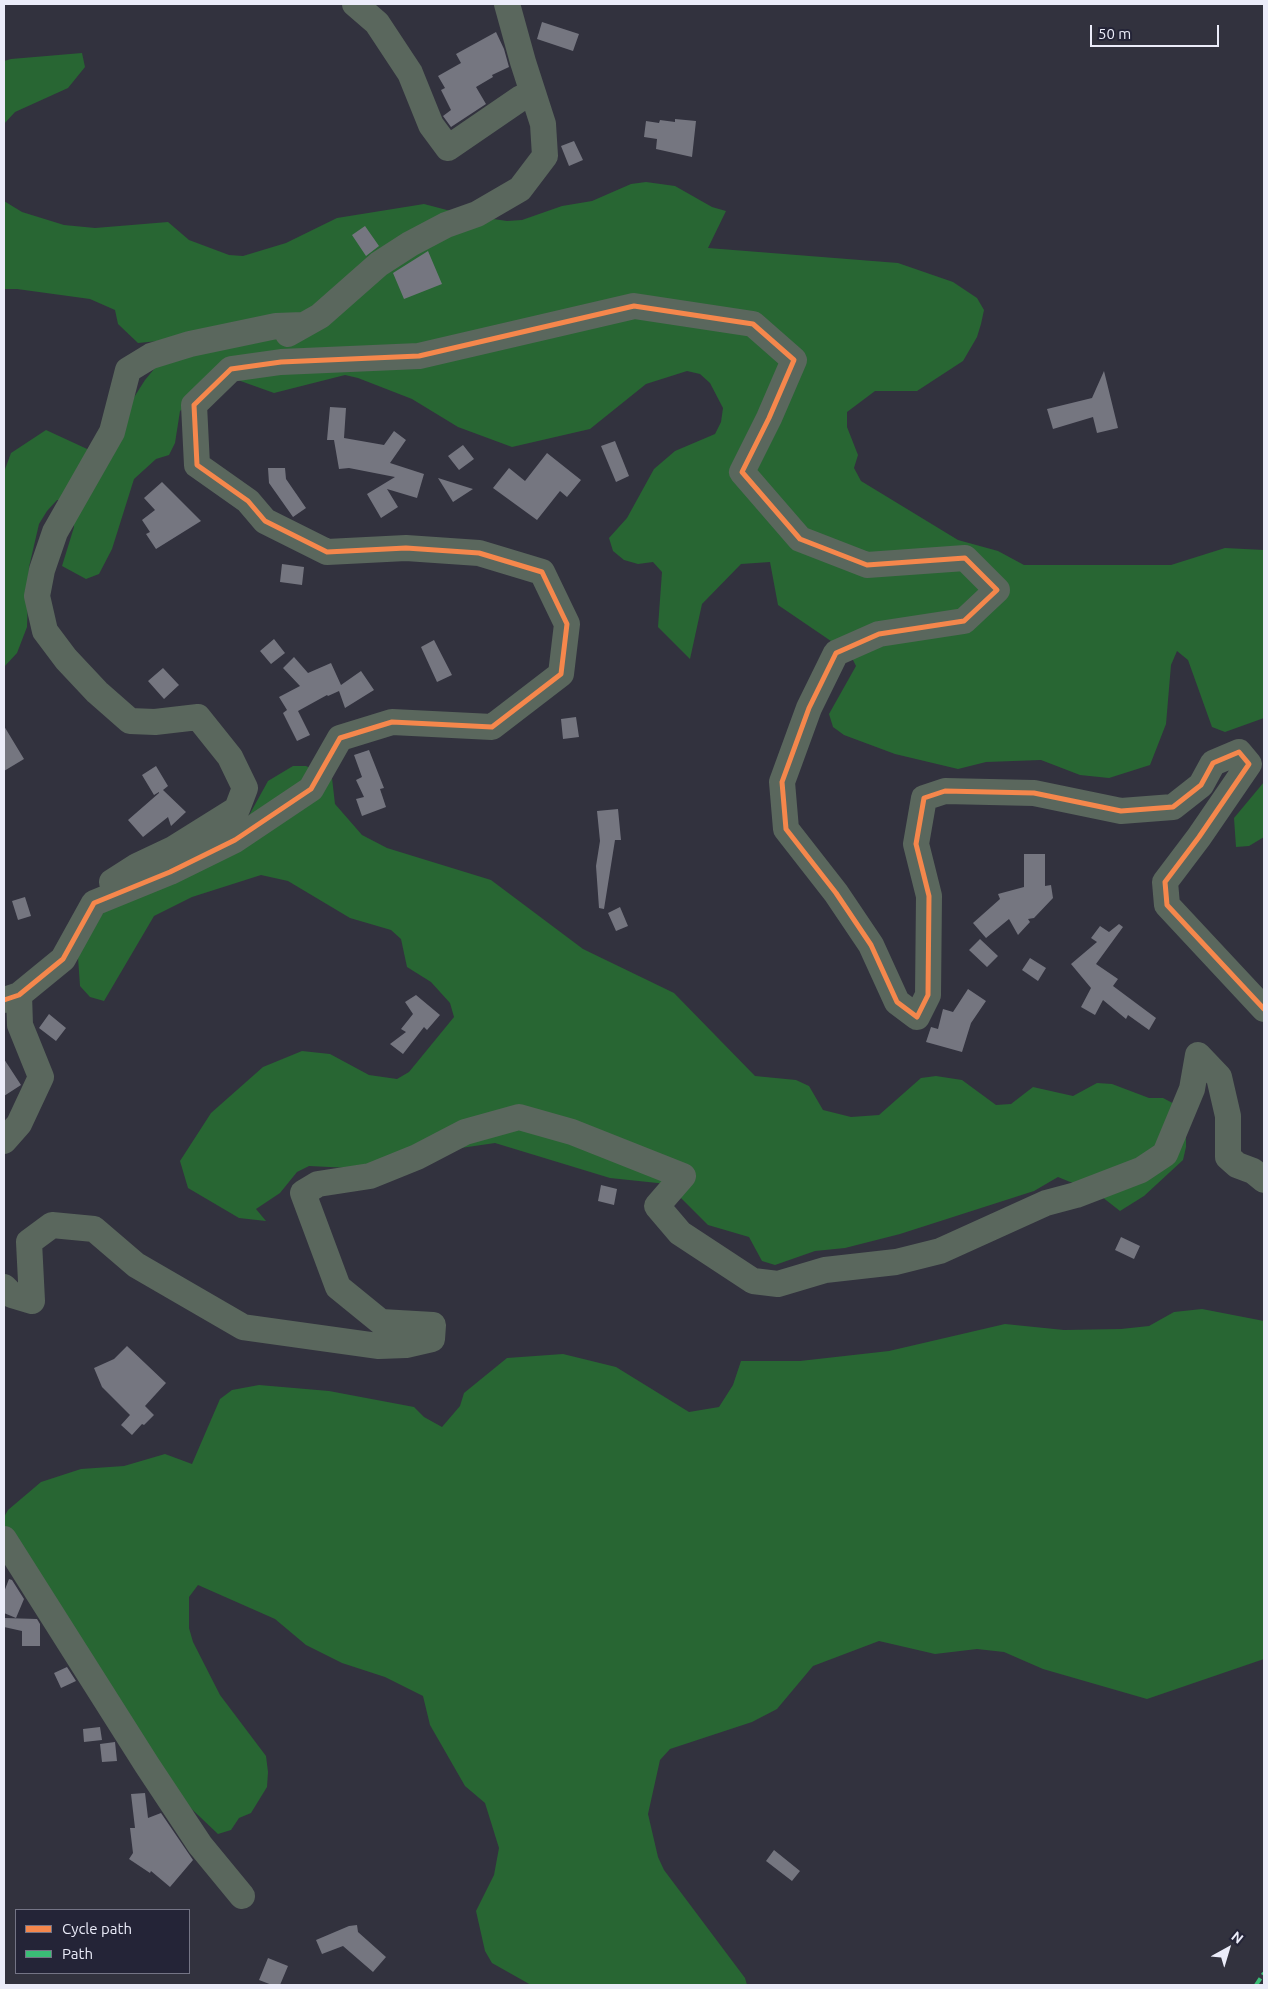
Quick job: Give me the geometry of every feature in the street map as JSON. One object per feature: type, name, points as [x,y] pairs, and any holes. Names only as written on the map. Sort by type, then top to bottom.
[{"type":"street","points":[[355,4],[377,23],[410,73],[431,125],[448,148],[521,98],[533,94]]},
{"type":"street","points":[[94,902],[170,872],[243,835],[312,789],[340,738],[392,722],[492,727],[562,674],[567,624],[542,572],[479,553],[406,548],[327,552],[265,521],[248,501],[197,465],[194,406],[231,369],[320,316],[378,264],[410,244],[446,225],[477,214],[520,189],[546,156],[543,124],[507,4]]},
{"type":"street","points":[[231,369],[281,362],[420,356],[634,306],[754,324],[794,360],[742,472],[800,539],[867,565],[965,558],[997,590],[964,621],[879,634],[836,653],[808,708],[782,782],[786,829],[836,893],[871,945],[897,1002],[917,1017],[928,995],[929,896],[916,844],[924,798],[945,791],[1034,793],[1121,811],[1173,807],[1201,785],[1213,763],[1239,752],[1249,764],[1164,882],[1167,905],[1264,1009]]},
{"type":"street","points":[[4,1141],[19,1124],[42,1077],[11,998],[63,958],[102,888],[137,866],[198,835],[237,809],[245,788],[230,757],[198,717],[155,722],[130,721],[97,692],[66,660],[45,631],[37,596],[42,570],[55,532],[112,432],[128,370],[150,356],[190,344],[276,326],[303,325]]},
{"type":"street","points":[[4,1287],[12,1296],[32,1301],[29,1242],[52,1225],[94,1229],[136,1265],[244,1327],[379,1346],[406,1345],[432,1339],[433,1325],[381,1322],[338,1287],[303,1193],[318,1184],[370,1176],[417,1157],[464,1132],[519,1117],[572,1132],[683,1176],[657,1206],[680,1233],[753,1281],[778,1284],[825,1270],[896,1262],[940,1251],[1046,1203],[1076,1196],[1141,1170],[1166,1154],[1192,1089],[1198,1055],[1219,1077],[1228,1116],[1228,1157],[1237,1166],[1253,1171],[1264,1180]]},
{"type":"street","points":[[4,1539],[146,1765],[200,1845],[242,1896]]},
{"type":"green space","points":[[82,53],[85,67],[68,88],[15,112],[4,124],[4,61]]},
{"type":"green space","points":[[646,182],[675,186],[712,207],[726,211],[708,248],[898,263],[953,282],[977,298],[984,310],[981,324],[977,337],[963,361],[917,391],[875,391],[847,412],[847,427],[858,455],[854,468],[861,481],[958,540],[998,551],[1024,565],[1171,565],[1225,548],[1264,550],[1264,718],[1225,732],[1212,727],[1188,660],[1177,651],[1171,665],[1166,724],[1150,765],[1109,778],[1080,775],[1041,760],[986,762],[958,769],[895,754],[844,735],[833,727],[829,714],[856,666],[850,654],[778,605],[770,562],[741,564],[702,604],[690,659],[658,627],[662,572],[653,562],[638,564],[624,560],[613,551],[609,538],[627,518],[654,469],[675,451],[715,434],[721,422],[723,408],[710,383],[700,374],[687,371],[646,384],[590,429],[512,447],[458,427],[412,399],[358,378],[345,375],[274,393],[221,374],[180,411],[175,443],[169,455],[156,459],[134,479],[112,549],[99,574],[86,579],[62,566],[74,527],[71,501],[57,500],[47,511],[39,524],[29,567],[27,627],[17,653],[4,667],[4,472],[11,453],[46,430],[98,454],[145,380],[179,339],[138,343],[118,324],[115,310],[90,299],[17,289],[4,289],[4,201],[22,212],[64,225],[95,228],[168,222],[189,240],[229,255],[243,256],[286,243],[337,218],[424,204],[466,215],[507,221],[522,220],[562,206],[592,201],[631,184]]},
{"type":"green space","points":[[293,766],[306,766],[332,778],[335,804],[362,835],[387,848],[491,880],[583,949],[674,993],[755,1076],[796,1080],[809,1086],[823,1110],[851,1117],[879,1115],[921,1078],[936,1076],[962,1080],[996,1105],[1011,1104],[1033,1087],[1073,1096],[1097,1083],[1112,1084],[1149,1098],[1163,1098],[1186,1110],[1186,1147],[1183,1160],[1144,1196],[1120,1211],[1097,1193],[1058,1177],[1034,1191],[900,1234],[845,1248],[815,1251],[775,1265],[762,1261],[749,1237],[708,1225],[667,1184],[610,1178],[495,1143],[350,1168],[309,1166],[297,1172],[280,1193],[256,1209],[266,1221],[239,1218],[188,1188],[180,1161],[211,1113],[263,1067],[302,1051],[330,1054],[369,1075],[397,1079],[409,1072],[454,1017],[450,1003],[431,982],[407,967],[401,939],[391,930],[350,918],[288,881],[261,875],[192,897],[154,916],[104,1001],[90,997],[80,986],[78,957],[89,931],[114,899],[247,819],[268,781]]},
{"type":"green space","points":[[1264,782],[1264,837],[1249,846],[1236,847],[1234,818]]},
{"type":"green space","points":[[1202,1309],[1264,1321],[1264,1659],[1147,1699],[1043,1669],[1004,1652],[977,1649],[935,1654],[879,1641],[813,1666],[777,1709],[752,1722],[670,1749],[660,1760],[648,1814],[658,1857],[664,1870],[745,1978],[747,1985],[531,1985],[492,1963],[485,1951],[476,1911],[494,1875],[499,1848],[485,1803],[465,1786],[430,1725],[423,1696],[385,1677],[342,1663],[306,1645],[275,1619],[198,1585],[189,1597],[189,1628],[193,1642],[220,1695],[266,1756],[268,1772],[267,1787],[251,1813],[239,1818],[231,1830],[218,1834],[178,1796],[4,1537],[4,1517],[8,1510],[41,1482],[81,1469],[124,1466],[165,1454],[192,1464],[220,1399],[232,1390],[259,1385],[329,1391],[414,1407],[424,1417],[442,1427],[460,1406],[464,1393],[507,1358],[563,1354],[616,1367],[689,1412],[719,1407],[733,1385],[741,1361],[800,1361],[889,1351],[1005,1324],[1064,1330],[1121,1329],[1149,1326],[1174,1312]]},
{"type":"building","points":[[542,22],[579,34],[573,51],[537,39]]},
{"type":"building","points":[[496,32],[504,49],[509,67],[492,75],[493,77],[476,87],[486,104],[451,127],[443,116],[451,110],[441,90],[445,88],[438,76],[461,63],[456,54]]},
{"type":"building","points":[[675,119],[696,121],[692,157],[656,149],[657,139],[644,137],[646,121],[659,123],[660,120],[675,122]]},
{"type":"building","points":[[574,141],[583,160],[569,166],[561,146]]},
{"type":"building","points":[[365,226],[379,246],[366,256],[352,235]]},
{"type":"building","points":[[428,251],[442,284],[404,299],[393,273]]},
{"type":"building","points":[[1104,371],[1118,428],[1097,433],[1093,417],[1053,429],[1047,409],[1092,398]]},
{"type":"building","points":[[330,407],[346,408],[344,438],[384,445],[394,431],[406,440],[390,463],[424,474],[417,498],[387,489],[398,507],[381,518],[367,494],[395,477],[349,468],[339,469],[334,440],[327,440]]},
{"type":"building","points":[[615,441],[629,476],[616,482],[601,446]]},
{"type":"building","points":[[463,445],[474,459],[459,470],[448,456]]},
{"type":"building","points":[[547,453],[581,480],[567,497],[560,491],[537,520],[493,488],[509,468],[525,481]]},
{"type":"building","points":[[268,468],[285,468],[286,479],[306,508],[293,517],[269,483]]},
{"type":"building","points":[[438,478],[473,489],[453,502]]},
{"type":"building","points":[[162,482],[201,521],[156,549],[146,534],[150,532],[142,520],[155,510],[144,498]]},
{"type":"building","points":[[282,564],[304,567],[302,585],[280,582]]},
{"type":"building","points":[[274,639],[285,653],[271,664],[260,651]]},
{"type":"building","points":[[434,640],[452,675],[437,682],[421,647]]},
{"type":"building","points":[[294,657],[308,673],[331,663],[341,685],[361,671],[374,690],[345,708],[339,691],[327,695],[298,711],[310,735],[297,741],[283,713],[287,710],[279,697],[300,686],[283,668]]},
{"type":"building","points":[[163,668],[179,685],[164,699],[148,681]]},
{"type":"building","points":[[576,717],[579,737],[563,739],[561,719]]},
{"type":"building","points":[[4,726],[24,759],[4,771]]},
{"type":"building","points":[[369,750],[384,788],[380,789],[386,807],[362,816],[356,799],[364,797],[356,780],[362,777],[354,755]]},
{"type":"building","points":[[156,766],[168,786],[163,790],[186,812],[171,826],[168,817],[143,837],[128,820],[159,793],[154,795],[142,775]]},
{"type":"building","points":[[618,809],[621,840],[615,840],[604,909],[599,908],[596,866],[600,841],[597,811]]},
{"type":"building","points":[[1024,854],[1045,854],[1045,886],[1051,885],[1053,898],[1034,918],[1028,919],[1030,922],[1018,935],[1009,919],[986,938],[973,923],[1000,899],[998,894],[1024,887]]},
{"type":"building","points":[[25,897],[31,916],[18,920],[12,901]]},
{"type":"building","points":[[620,907],[628,926],[616,931],[608,913]]},
{"type":"building","points":[[1119,924],[1123,927],[1096,964],[1118,979],[1113,986],[1156,1018],[1149,1030],[1128,1015],[1126,1019],[1103,1000],[1095,1015],[1081,1007],[1091,988],[1071,964],[1097,942],[1091,938],[1100,926],[1109,932]]},
{"type":"building","points":[[980,939],[998,956],[987,967],[969,950]]},
{"type":"building","points":[[1030,958],[1046,968],[1038,981],[1022,970]]},
{"type":"building","points":[[968,989],[986,1001],[971,1023],[962,1052],[926,1042],[931,1027],[938,1029],[943,1009],[953,1012]]},
{"type":"building","points":[[416,995],[440,1015],[427,1030],[424,1027],[403,1054],[390,1044],[406,1032],[401,1029],[413,1014],[405,1002]]},
{"type":"building","points":[[49,1014],[66,1028],[56,1041],[39,1028]]},
{"type":"building","points":[[4,1059],[21,1085],[4,1096]]},
{"type":"building","points":[[601,1185],[617,1189],[614,1205],[598,1201]]},
{"type":"building","points":[[1121,1237],[1140,1246],[1134,1259],[1115,1250]]},
{"type":"building","points":[[127,1346],[166,1383],[145,1406],[154,1415],[132,1435],[121,1425],[130,1415],[102,1387],[94,1368],[114,1359]]},
{"type":"building","points":[[9,1579],[12,1580],[24,1599],[16,1618],[4,1613],[4,1592]]},
{"type":"building","points":[[4,1618],[37,1619],[40,1624],[40,1646],[22,1646],[22,1631],[4,1627]]},
{"type":"building","points":[[67,1667],[76,1681],[61,1688],[54,1673]]},
{"type":"building","points":[[100,1727],[102,1740],[84,1742],[83,1729]]},
{"type":"building","points":[[115,1742],[117,1761],[102,1762],[100,1744]]},
{"type":"building","points":[[145,1793],[148,1818],[161,1813],[193,1860],[170,1887],[151,1871],[150,1873],[129,1859],[133,1853],[130,1828],[135,1828],[131,1794]]},
{"type":"building","points":[[774,1850],[800,1871],[792,1881],[766,1861]]},
{"type":"building","points":[[357,1925],[358,1932],[386,1957],[373,1972],[343,1946],[322,1954],[316,1940],[349,1926]]},
{"type":"building","points":[[268,1958],[288,1966],[280,1985],[272,1985],[259,1980]]},
{"type":"marked path","points":[[1256,1985],[1264,1973]]},
{"type":"cycle path","points":[[4,1000],[19,995],[63,959],[94,903],[170,872],[235,840],[311,789],[340,738],[392,722],[492,727],[561,674],[567,624],[542,572],[479,553],[406,548],[327,552],[265,521],[248,501],[197,465],[194,405],[231,369],[281,362],[419,356],[634,306],[753,324],[794,360],[769,418],[742,472],[800,539],[867,565],[965,558],[997,590],[964,621],[879,634],[836,653],[809,708],[782,782],[786,829],[836,893],[871,945],[897,1002],[917,1017],[928,995],[929,896],[916,844],[924,798],[945,791],[1034,793],[1121,811],[1173,807],[1201,785],[1213,763],[1239,752],[1249,764],[1199,837],[1165,882],[1167,905],[1264,1009]]}]
